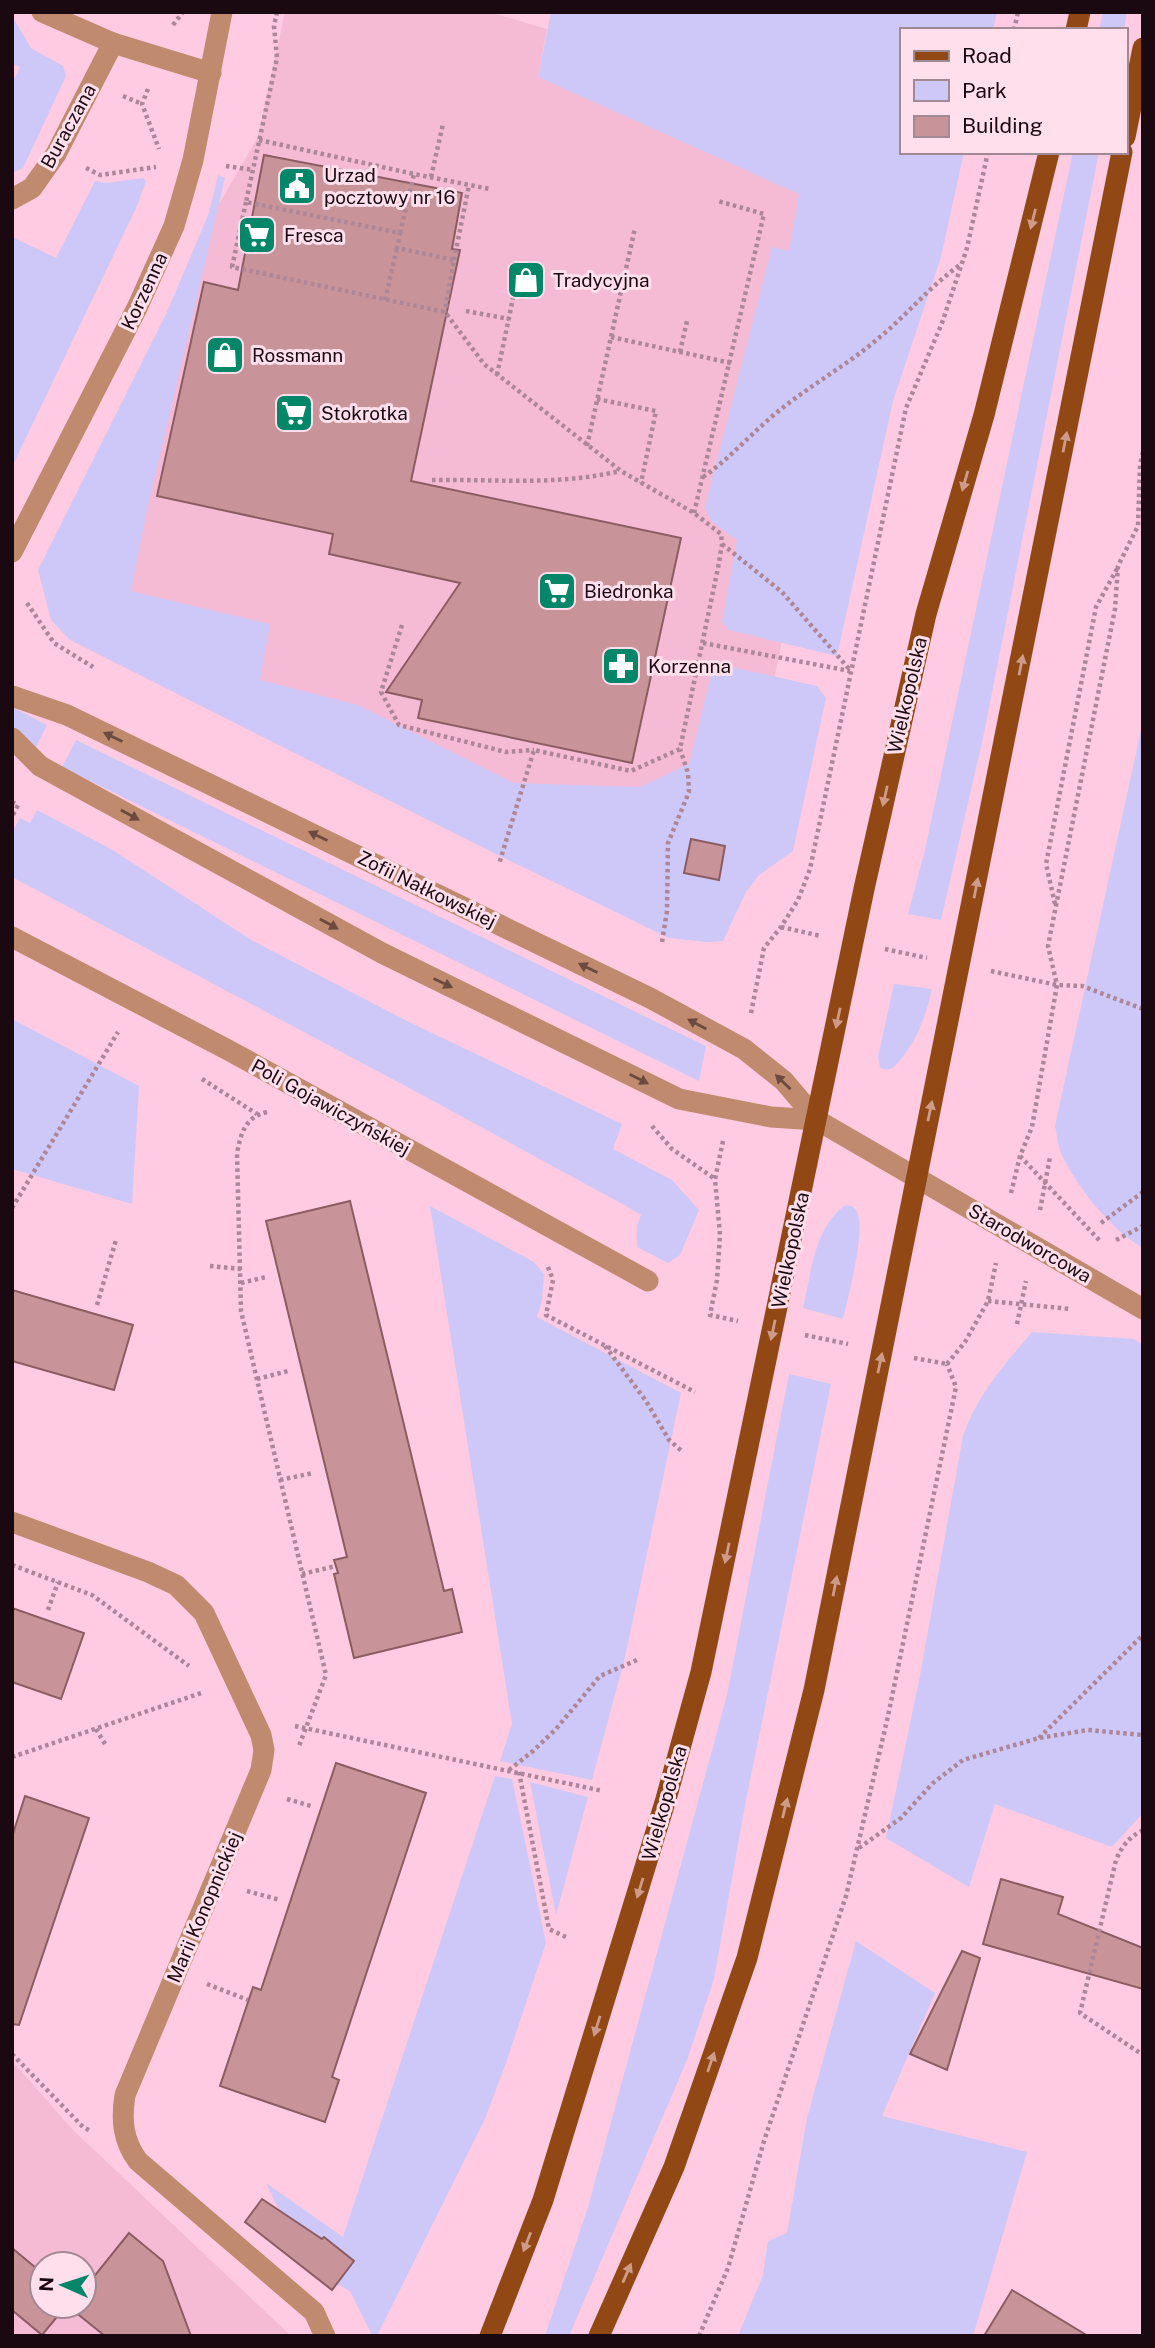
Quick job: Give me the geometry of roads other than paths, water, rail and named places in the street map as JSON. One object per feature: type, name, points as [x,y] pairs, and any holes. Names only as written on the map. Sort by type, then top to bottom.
[{"type":"main road","points":[[1127,127],[1143,48]]},
{"type":"main road","name":"Wielkopolska","points":[[490,2336],[543,2200],[666,1799],[701,1672],[853,943],[926,614],[984,415],[1049,154]]},
{"type":"main road","points":[[599,2336],[674,2167],[750,1946],[814,1690],[1122,154]]},
{"type":"street","points":[[43,12],[113,43],[211,73]]},
{"type":"street","name":"Korzenna","points":[[12,551],[137,309],[174,226],[193,160],[222,12]]},
{"type":"street","name":"Buraczana","points":[[12,199],[32,188],[56,154],[113,43]]},
{"type":"street","name":"Zofii Nałkowskiej","points":[[12,696],[67,715],[650,998],[744,1049],[784,1081],[817,1120],[916,1178]]},
{"type":"street","name":"Zofii Nałkowskiej","points":[[12,738],[40,766],[382,953],[679,1099],[771,1117],[817,1120]]},
{"type":"street","name":"Poli Gojawiczyńskiej","points":[[12,937],[230,1051],[648,1281]]},
{"type":"street","name":"Starodworcowa","points":[[916,1178],[1143,1309]]},
{"type":"street","name":"Marii Konopnickiej","points":[[12,1522],[176,1585],[204,1612],[261,1735],[264,1750],[261,1770],[125,2095],[121,2116],[128,2149],[138,2161],[314,2312],[325,2336]]},
{"type":"place","name":"Urzad pocztowy nr 16","points":[[297,186]]},
{"type":"place","name":"Fresca","points":[[257,235]]},
{"type":"place","name":"Tradycyjna","points":[[526,280]]},
{"type":"place","name":"Rossmann","points":[[225,355]]},
{"type":"place","name":"Stokrotka","points":[[294,413]]},
{"type":"place","name":"Biedronka","points":[[557,591]]},
{"type":"place","name":"Korzenna","points":[[621,666]]}]
